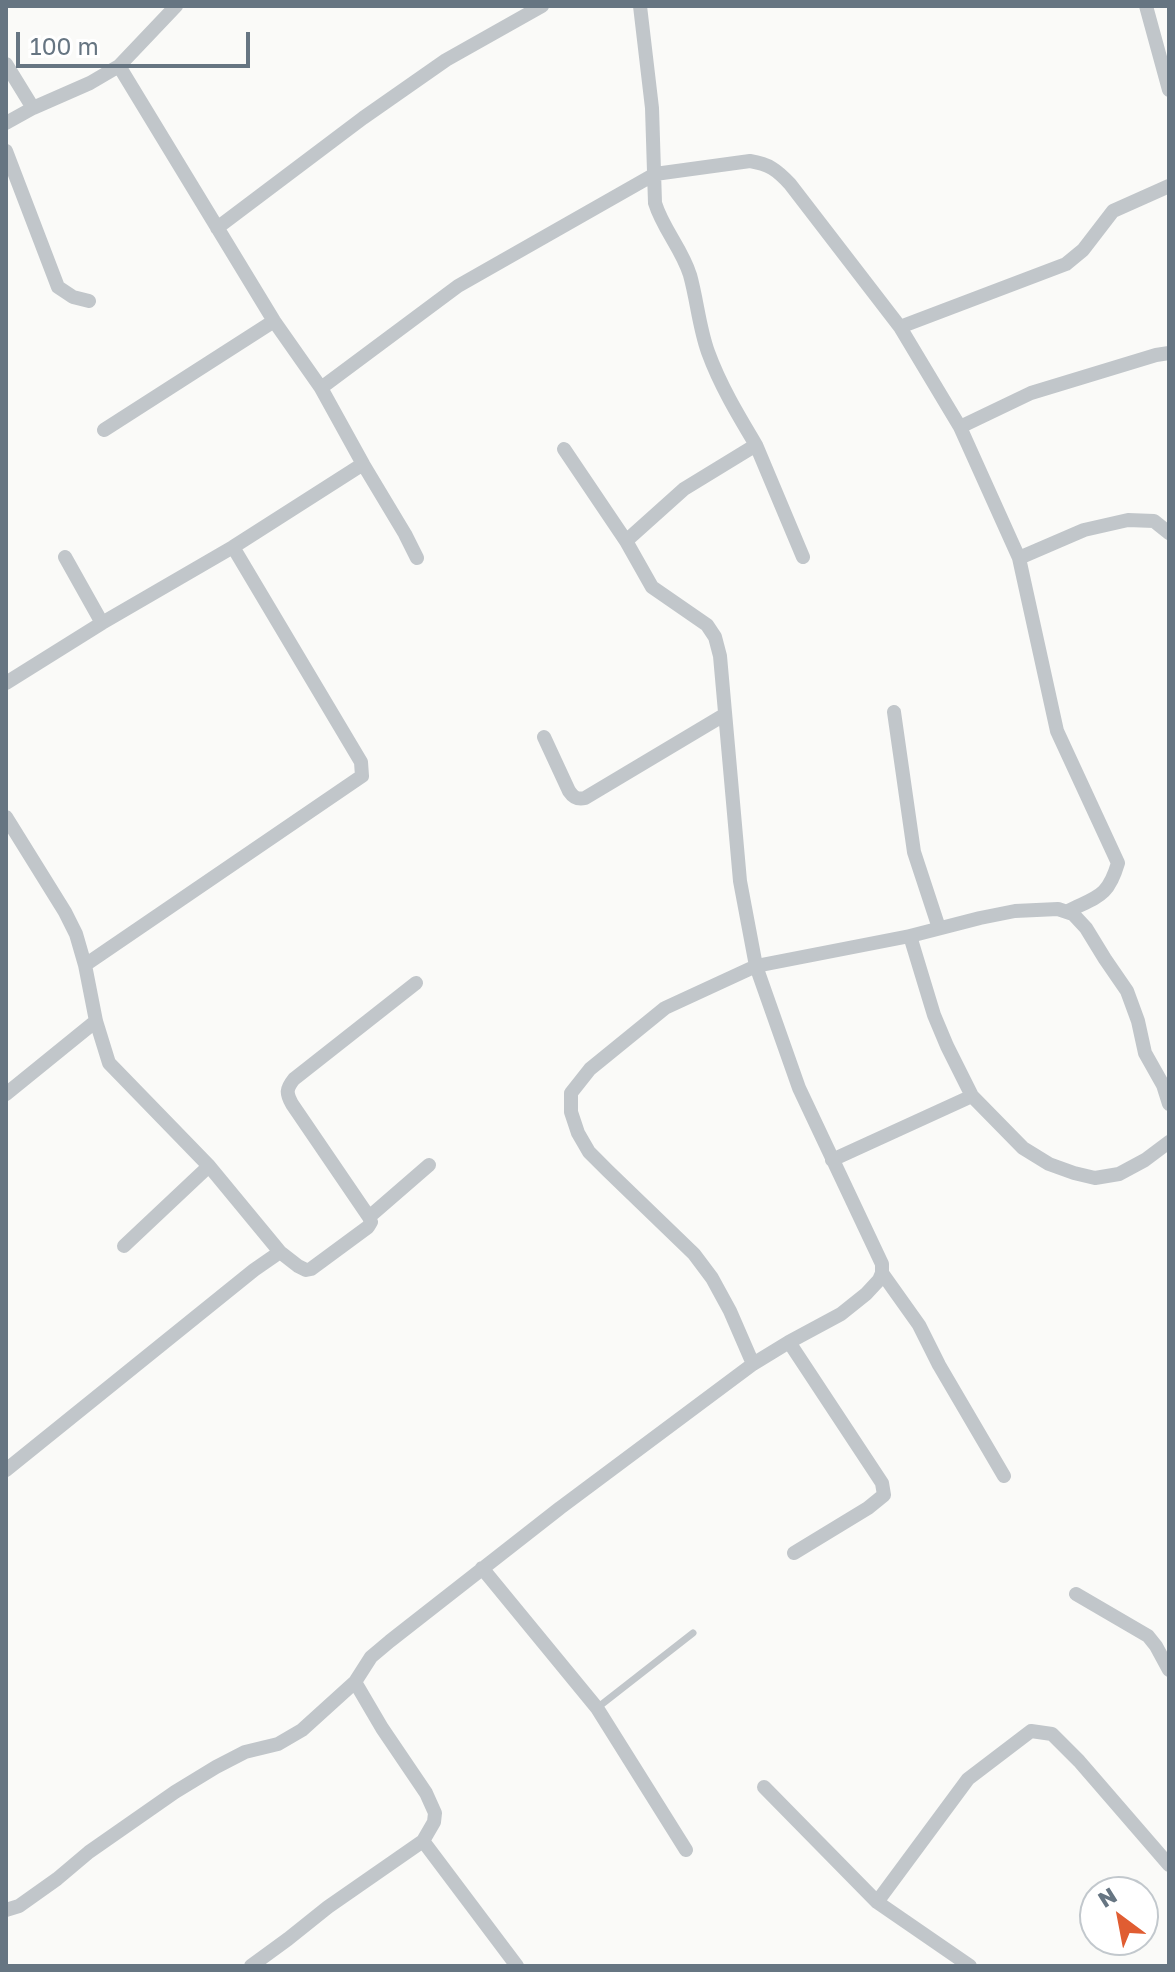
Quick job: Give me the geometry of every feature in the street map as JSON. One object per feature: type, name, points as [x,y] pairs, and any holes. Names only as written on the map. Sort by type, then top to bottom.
[{"type":"street","points":[[6,123],[119,66],[176,6]]},
{"type":"street","points":[[217,228],[446,60],[542,6]]},
{"type":"street","points":[[640,6],[652,108],[655,203],[689,273],[708,352],[733,409],[756,445],[803,557]]},
{"type":"street","points":[[1146,6],[1169,90]]},
{"type":"street","points":[[6,64],[33,108]]},
{"type":"street","points":[[119,66],[274,321],[321,388],[417,558]]},
{"type":"street","points":[[6,151],[58,287],[73,297],[89,301]]},
{"type":"street","points":[[321,388],[458,286],[655,174],[750,161],[764,163],[778,171],[900,327],[960,427],[1019,558],[1057,731],[1118,863],[1112,882],[1102,894],[1068,911]]},
{"type":"street","points":[[900,327],[1066,264],[1083,250],[1113,211],[1169,186]]},
{"type":"street","points":[[104,430],[274,321]]},
{"type":"street","points":[[960,427],[1031,393],[1169,353]]},
{"type":"street","points":[[626,541],[684,489],[756,445]]},
{"type":"street","points":[[564,449],[626,541],[652,587],[707,625],[715,637],[720,656],[740,881],[756,966],[799,1088],[882,1264],[882,1273],[919,1325],[1004,1476]]},
{"type":"street","points":[[6,683],[233,547],[363,464]]},
{"type":"street","points":[[1019,558],[1084,530],[1128,520],[1154,521],[1169,533]]},
{"type":"street","points":[[85,965],[362,776],[361,762],[233,547]]},
{"type":"street","points":[[65,557],[102,623]]},
{"type":"street","points":[[894,712],[914,852],[939,928]]},
{"type":"street","points":[[544,737],[569,791],[580,799],[724,715]]},
{"type":"street","points":[[6,817],[76,934],[109,1063],[209,1166],[280,1252],[306,1270],[371,1222],[292,1104],[287,1095],[288,1087],[294,1079],[416,983]]},
{"type":"street","points":[[753,1364],[712,1278],[694,1254],[589,1152],[571,1112],[571,1093],[590,1069],[665,1008],[756,966],[910,936],[1015,911],[1052,908],[1068,911],[1086,928],[1127,991],[1145,1053],[1163,1085],[1169,1104]]},
{"type":"street","points":[[910,936],[934,1015],[972,1096],[1023,1148],[1049,1164],[1095,1178],[1119,1174],[1169,1142]]},
{"type":"street","points":[[6,1094],[96,1021]]},
{"type":"street","points":[[832,1160],[972,1096]]},
{"type":"street","points":[[369,1217],[429,1165]]},
{"type":"street","points":[[124,1246],[209,1166]]},
{"type":"street","points":[[6,1470],[280,1252]]},
{"type":"street","points":[[6,1910],[19,1906],[89,1852],[216,1767],[245,1752],[278,1744],[302,1730],[355,1682],[371,1657],[482,1568],[753,1364],[841,1314],[866,1294],[882,1273]]},
{"type":"street","points":[[789,1342],[884,1490],[884,1495],[868,1508],[794,1553]]},
{"type":"street","points":[[482,1568],[597,1708],[686,1850]]},
{"type":"street","points":[[1076,1594],[1148,1636],[1169,1670]]},
{"type":"street","points":[[251,1966],[328,1907],[423,1841],[434,1822],[435,1813],[426,1793],[355,1682]]},
{"type":"street","points":[[877,1902],[968,1779],[1031,1731],[1052,1734],[1169,1865]]},
{"type":"street","points":[[764,1787],[877,1902],[970,1966]]},
{"type":"street","points":[[423,1841],[517,1966]]},
{"type":"lane","points":[[597,1708],[693,1633]]}]
